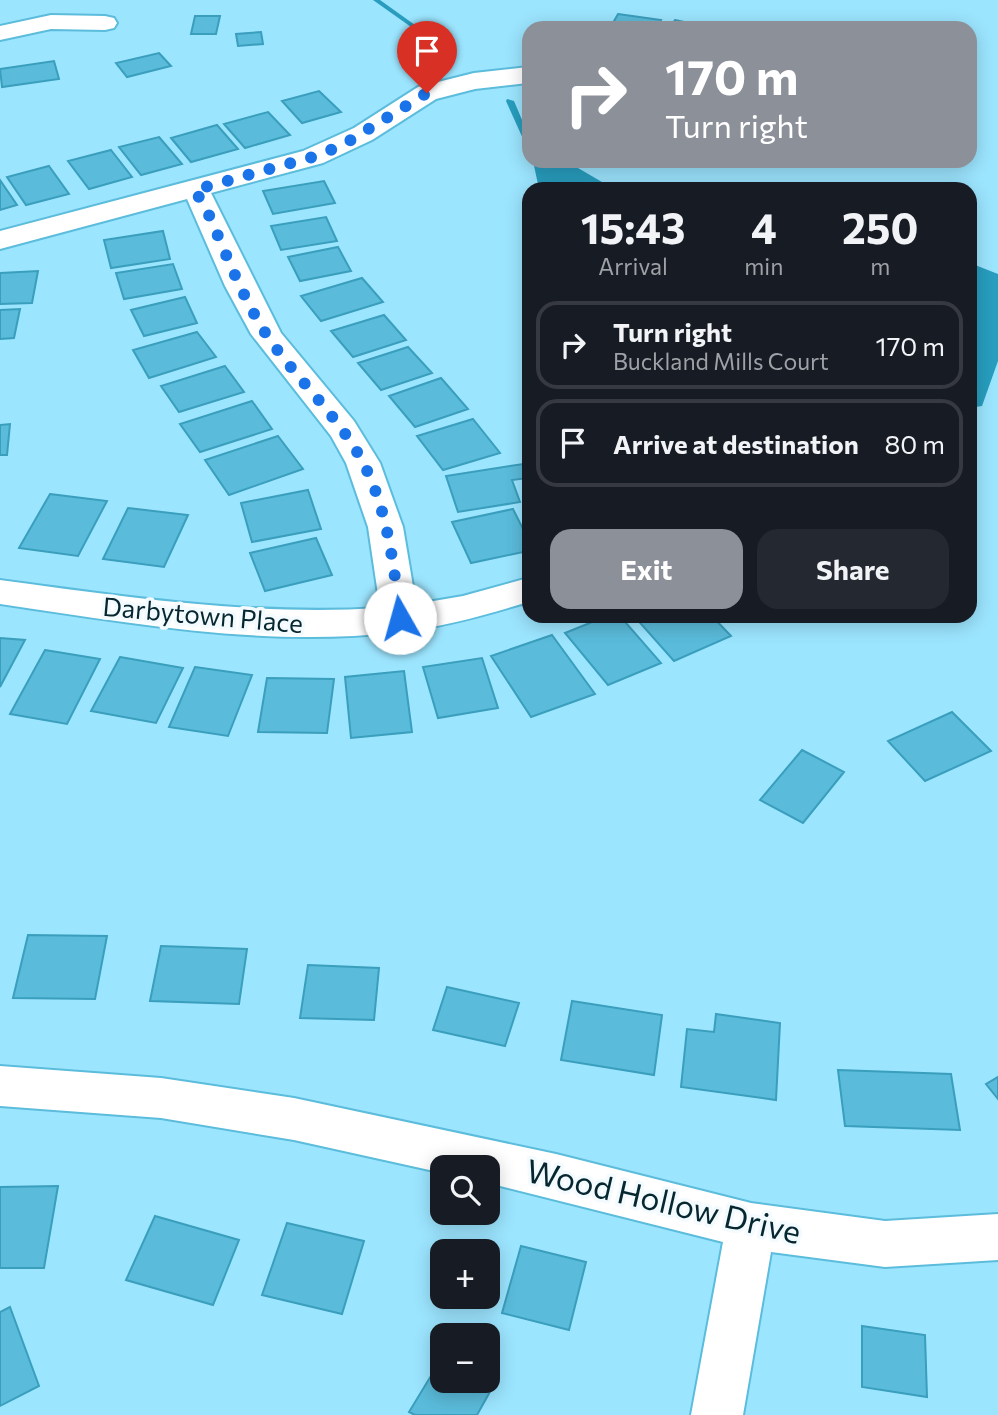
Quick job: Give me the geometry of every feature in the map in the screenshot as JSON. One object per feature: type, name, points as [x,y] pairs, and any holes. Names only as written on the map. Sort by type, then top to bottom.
[{"type":"street","points":[[0,33],[51,22],[105,23]]},
{"type":"street","points":[[0,240],[313,157],[341,146],[427,93],[474,80],[522,76]]},
{"type":"street","points":[[194,190],[204,204],[247,302],[268,336],[352,442],[366,467],[391,546],[400,618]]},
{"type":"street","name":"Darbytown Place","points":[[0,592],[175,616],[268,625],[329,625],[453,611],[522,592]]},
{"type":"street","name":"Wood Hollow Drive","points":[[0,1086],[161,1098],[294,1119],[556,1176],[751,1226],[885,1244],[998,1237]]},
{"type":"street","points":[[718,1415],[751,1226]]},
{"type":"water","points":[[534,168],[578,168],[602,182],[538,182]]},
{"type":"water","points":[[977,266],[998,274],[998,361],[982,406],[977,407]]},
{"type":"building","points":[[618,14],[661,20],[660,21],[614,21]]},
{"type":"building","points":[[195,16],[220,16],[216,34],[191,34]]},
{"type":"building","points":[[261,32],[263,44],[238,46],[236,34]]},
{"type":"building","points":[[159,53],[171,66],[127,77],[116,63]]},
{"type":"building","points":[[54,61],[59,79],[2,87],[0,69]]},
{"type":"building","points":[[319,91],[341,112],[302,123],[282,101]]},
{"type":"building","points":[[268,112],[290,135],[245,148],[224,124]]},
{"type":"building","points":[[217,125],[238,149],[191,162],[171,138]]},
{"type":"building","points":[[159,137],[182,164],[141,175],[119,147]]},
{"type":"building","points":[[111,150],[132,177],[89,189],[68,161]]},
{"type":"building","points":[[49,166],[69,194],[26,205],[7,177]]},
{"type":"building","points":[[0,180],[17,205],[0,210]]},
{"type":"building","points":[[324,181],[335,203],[273,214],[263,191]]},
{"type":"building","points":[[326,217],[337,241],[281,250],[271,226]]},
{"type":"building","points":[[163,231],[170,259],[111,268],[104,240]]},
{"type":"building","points":[[338,247],[351,271],[300,281],[288,257]]},
{"type":"building","points":[[173,264],[182,289],[124,299],[116,273]]},
{"type":"building","points":[[38,271],[32,303],[0,304],[0,273]]},
{"type":"building","points":[[362,278],[383,302],[321,321],[301,296]]},
{"type":"building","points":[[185,297],[197,323],[144,336],[131,310]]},
{"type":"building","points":[[20,309],[14,338],[0,339],[0,310]]},
{"type":"building","points":[[384,315],[406,340],[353,357],[331,331]]},
{"type":"building","points":[[197,332],[216,357],[149,378],[133,350]]},
{"type":"building","points":[[408,347],[432,373],[381,390],[358,363]]},
{"type":"building","points":[[225,366],[244,392],[179,412],[161,386]]},
{"type":"building","points":[[441,378],[468,409],[415,427],[389,396]]},
{"type":"building","points":[[252,401],[272,429],[200,452],[180,424]]},
{"type":"building","points":[[473,419],[500,453],[443,470],[417,436]]},
{"type":"building","points":[[10,424],[7,455],[0,455],[0,425]]},
{"type":"building","points":[[278,436],[303,469],[229,495],[205,460]]},
{"type":"building","points":[[522,464],[522,479],[512,480],[520,502],[458,512],[446,476]]},
{"type":"building","points":[[308,490],[321,529],[252,542],[241,503]]},
{"type":"building","points":[[50,494],[107,501],[78,556],[19,548]]},
{"type":"building","points":[[128,508],[188,515],[164,567],[103,559]]},
{"type":"building","points":[[513,509],[522,527],[522,552],[471,563],[452,522]]},
{"type":"building","points":[[316,538],[332,575],[265,591],[250,553]]},
{"type":"building","points":[[590,623],[626,623],[661,663],[608,685],[565,633]]},
{"type":"building","points":[[640,623],[719,623],[731,636],[674,661]]},
{"type":"building","points":[[552,635],[595,694],[531,717],[491,656]]},
{"type":"building","points":[[0,638],[25,640],[0,687]]},
{"type":"building","points":[[45,650],[100,659],[67,724],[10,714]]},
{"type":"building","points":[[120,657],[183,668],[156,723],[91,711]]},
{"type":"building","points":[[482,658],[498,708],[438,718],[423,667]]},
{"type":"building","points":[[195,667],[252,675],[228,736],[169,727]]},
{"type":"building","points":[[404,671],[412,732],[351,738],[345,677]]},
{"type":"building","points":[[267,678],[334,679],[327,733],[258,732]]},
{"type":"building","points":[[952,712],[991,751],[925,781],[888,741]]},
{"type":"building","points":[[802,750],[844,772],[803,823],[760,800]]},
{"type":"building","points":[[28,935],[107,936],[95,999],[13,998]]},
{"type":"building","points":[[161,946],[247,949],[239,1004],[150,1001]]},
{"type":"building","points":[[308,965],[379,968],[374,1020],[300,1018]]},
{"type":"building","points":[[447,987],[519,1003],[505,1046],[433,1030]]},
{"type":"building","points":[[572,1001],[662,1015],[654,1075],[561,1060]]},
{"type":"building","points":[[716,1014],[780,1023],[776,1100],[681,1087],[687,1029],[714,1032]]},
{"type":"building","points":[[838,1070],[951,1074],[960,1130],[845,1126]]},
{"type":"building","points":[[998,1077],[998,1099],[986,1084]]},
{"type":"building","points":[[58,1186],[44,1268],[0,1268],[0,1187]]},
{"type":"building","points":[[155,1216],[239,1240],[213,1305],[126,1280]]},
{"type":"building","points":[[287,1223],[364,1241],[342,1314],[262,1295]]},
{"type":"building","points":[[521,1246],[586,1262],[569,1330],[502,1313]]},
{"type":"building","points":[[10,1307],[39,1386],[0,1406],[0,1312]]},
{"type":"building","points":[[862,1326],[925,1335],[927,1397],[862,1387]]},
{"type":"building","points":[[430,1377],[430,1393],[489,1393],[477,1415],[415,1415],[409,1412]]},
{"type":"waterway","points":[[376,0],[454,55]]},
{"type":"waterway","points":[[510,101],[522,128]]},
{"type":"route","points":[[400,618],[391,546],[366,467],[352,442],[268,336],[247,302],[204,204],[194,190],[313,157],[341,146],[427,93]]}]
